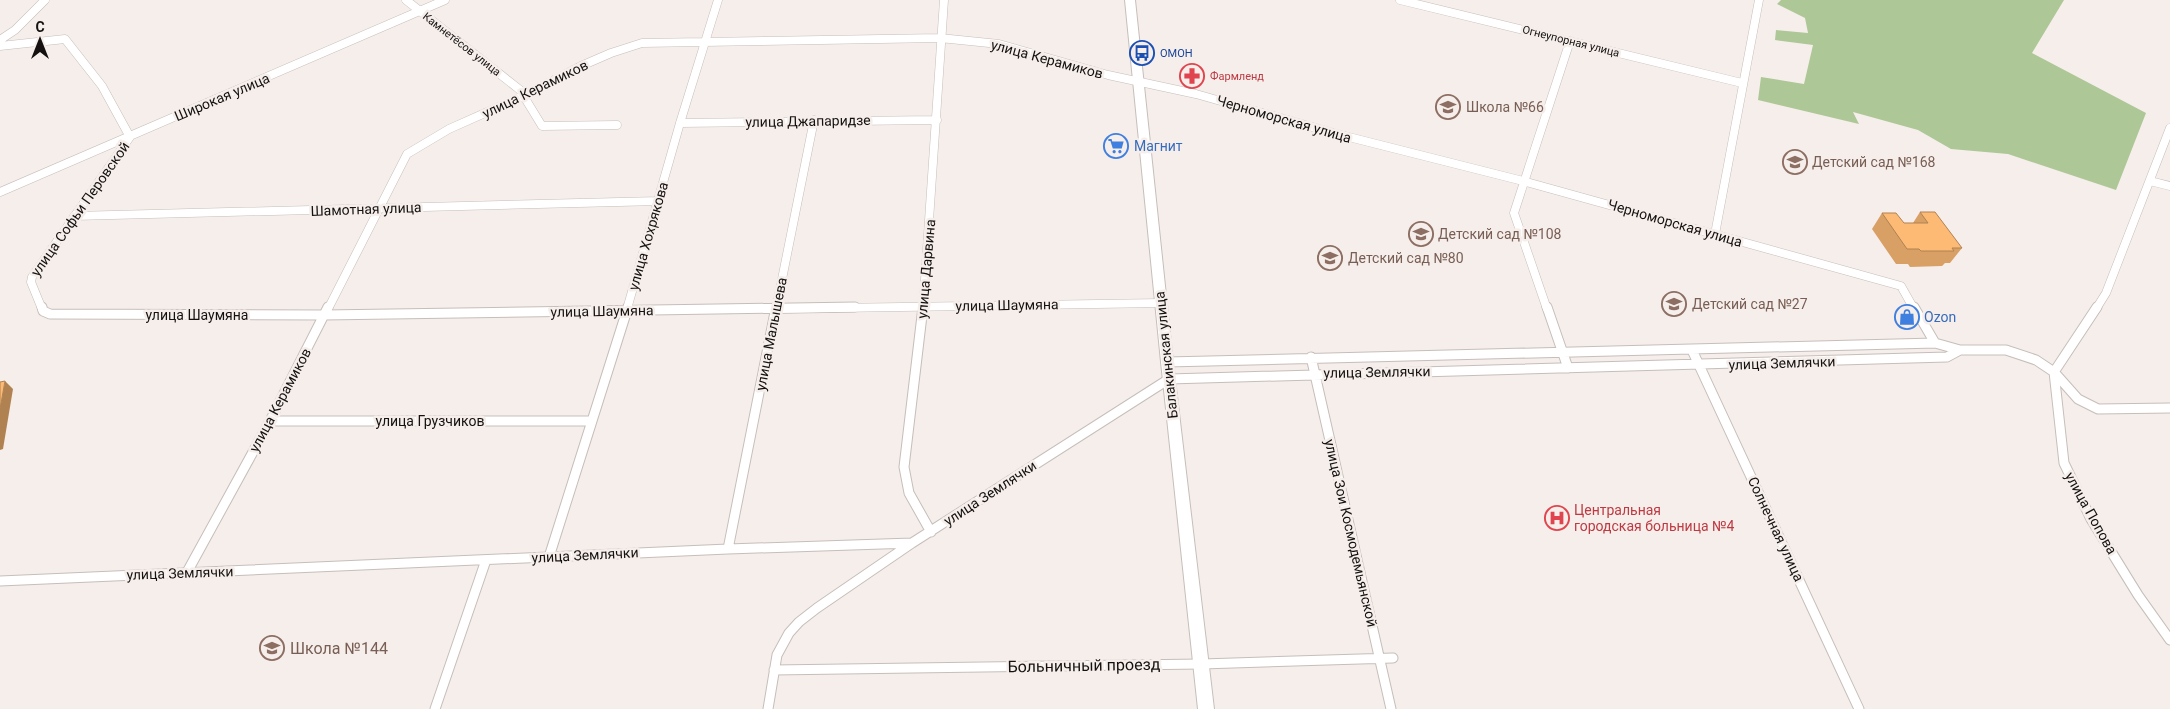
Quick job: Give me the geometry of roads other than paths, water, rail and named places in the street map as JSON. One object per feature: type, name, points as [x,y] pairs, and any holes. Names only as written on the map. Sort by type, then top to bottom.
[{"type":"main road","name":"Балакинская улица","points":[[1130,0],[1166,362],[1206,709]]},
{"type":"street","points":[[0,40],[15,30],[45,0]]},
{"type":"street","name":"Камнетёсов улица","points":[[406,0],[520,90],[542,126],[617,125]]},
{"type":"street","name":"Широкая улица","points":[[0,192],[445,0]]},
{"type":"street","name":"улица Хохрякова","points":[[549,557],[627,310],[680,123],[718,0]]},
{"type":"street","name":"улица Дарвина","points":[[931,532],[909,495],[904,467],[924,306],[937,120],[940,38],[944,0]]},
{"type":"street","name":"Огнеупорная улица","points":[[1400,0],[1742,83]]},
{"type":"street","points":[[1715,234],[1759,0]]},
{"type":"street","name":"улица Керамиков","points":[[186,574],[270,422],[406,154],[423,142],[524,96],[619,48],[642,43],[940,38],[999,44],[1137,81]]},
{"type":"street","name":"улица Софьи Перовской","points":[[0,46],[65,39],[102,86],[130,137],[30,280],[43,311]]},
{"type":"street","points":[[1568,368],[1514,213],[1570,41]]},
{"type":"street","name":"Черноморская улица","points":[[1137,81],[1196,94],[1337,134],[1523,181],[1900,286],[1935,343]]},
{"type":"street","name":"улица Малышева","points":[[728,549],[814,120]]},
{"type":"street","name":"улица Джапаридзе","points":[[680,123],[937,120]]},
{"type":"street","points":[[2054,372],[2106,293],[2170,128]]},
{"type":"street","points":[[2150,181],[2170,186]]},
{"type":"street","name":"Шамотная улица","points":[[74,216],[659,201]]},
{"type":"street","name":"улица Шаумяна","points":[[43,311],[55,315],[324,316],[776,307],[1161,303]]},
{"type":"street","points":[[1935,343],[1960,350],[2006,350],[2036,360],[2054,372],[2078,399],[2098,409],[2170,408]]},
{"type":"street","name":"улица Землячки","points":[[1166,362],[1311,356],[1563,353],[1935,343]]},
{"type":"street","name":"Солнечная улица","points":[[1692,350],[1859,709]]},
{"type":"street","name":"улица Землячки","points":[[0,581],[728,549],[912,543],[1169,379],[1947,358],[1960,350]]},
{"type":"street","name":"улица Зои Космодемьянской","points":[[1311,356],[1391,709]]},
{"type":"street","name":"улица Попова","points":[[2054,372],[2064,463],[2091,519],[2138,595],[2170,640]]},
{"type":"street","name":"улица Грузчиков","points":[[270,422],[591,421]]},
{"type":"street","points":[[768,709],[774,670],[782,643],[799,622],[912,543]]},
{"type":"street","points":[[435,709],[486,560]]},
{"type":"street","name":"Больничный проезд","points":[[774,670],[1202,664],[1393,658]]},
{"type":"place","name":"ОМОН","points":[[1142,53]]},
{"type":"place","name":"Фармленд","points":[[1192,76]]},
{"type":"place","name":"Школа №66","points":[[1448,107]]},
{"type":"place","name":"Магнит","points":[[1116,146]]},
{"type":"place","name":"Детский сад №168","points":[[1795,162]]},
{"type":"place","name":"Детский сад №108","points":[[1421,234]]},
{"type":"place","name":"Детский сад №80","points":[[1330,258]]},
{"type":"place","name":"Детский сад №27","points":[[1674,304]]},
{"type":"place","name":"Ozon","points":[[1907,317]]},
{"type":"place","name":"Центральная городская больница №4","points":[[1557,518]]},
{"type":"place","name":"Школа №144","points":[[272,648]]}]
